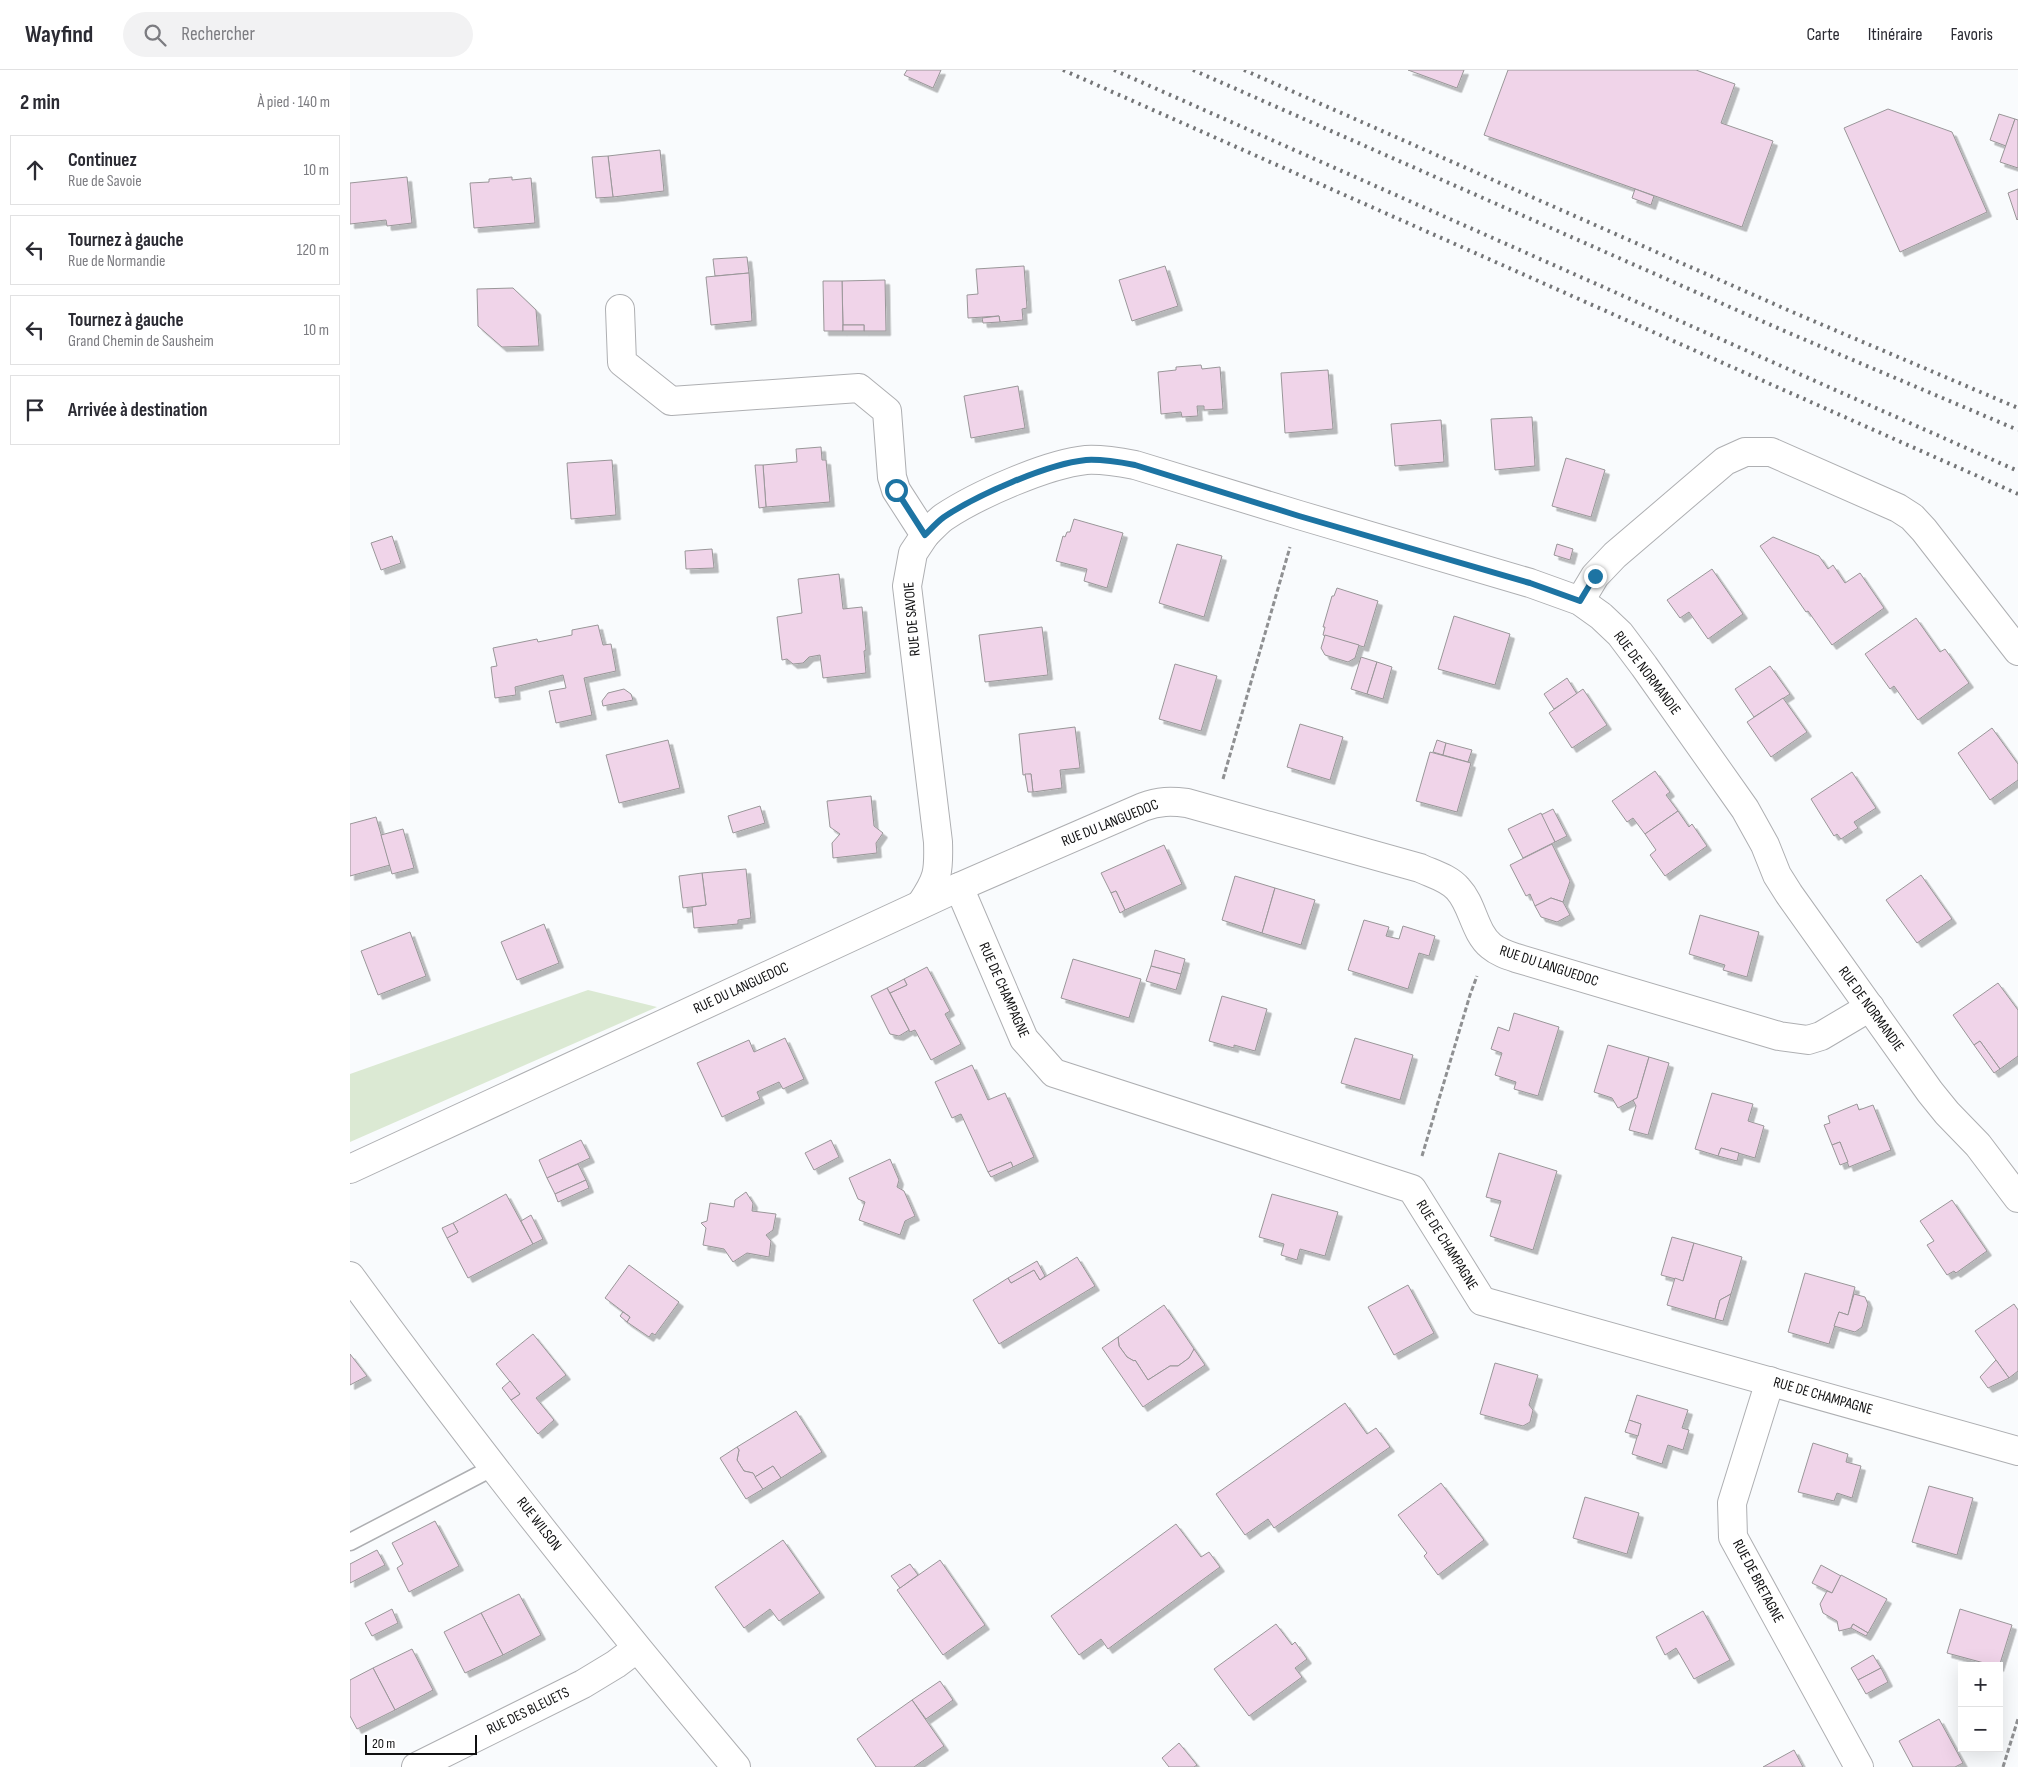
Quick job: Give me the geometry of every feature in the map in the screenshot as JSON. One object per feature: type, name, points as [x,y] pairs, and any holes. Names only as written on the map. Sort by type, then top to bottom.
[{"type":"street","points":[[620,310],[622,362],[671,400],[859,388],[887,411],[892,477],[896,490],[925,535]]},
{"type":"street","points":[[1580,601],[1595,576],[1615,555],[1725,461],[1745,452],[1771,452],[1880,499],[1912,517],[2018,651]]},
{"type":"street","name":"RUE DE NORMANDIE","points":[[925,535],[943,518],[965,504],[1016,481],[1060,466],[1085,460],[1107,460],[1135,465],[1299,516],[1530,583],[1580,601],[1601,616],[1620,634],[1644,666],[1745,809],[1765,844],[1777,875],[1789,894],[1930,1092],[1978,1145],[2018,1198]]},
{"type":"street","name":"RUE DE SAVOIE","points":[[921,904],[936,879],[939,866],[938,842],[907,586],[913,553],[925,535]]},
{"type":"street","name":"RUE DU LANGUEDOC","points":[[350,1169],[921,904],[1155,802],[1169,800],[1420,868],[1442,877],[1458,888],[1468,904],[1481,934],[1490,946],[1516,958],[1794,1039],[1808,1040],[1821,1036],[1870,1007]]},
{"type":"street","name":"RUE DE CHAMPAGNE","points":[[959,887],[1024,1039],[1054,1073],[1412,1189],[1482,1301],[2018,1451]]},
{"type":"street","name":"RUE WILSON","points":[[350,1276],[419,1371],[636,1649],[736,1767]]},
{"type":"street","name":"RUE DE BRETAGNE","points":[[1770,1381],[1732,1503],[1733,1537],[1859,1767]]},
{"type":"street","name":"RUE DES BLEUETS","points":[[416,1767],[584,1684],[636,1649]]},
{"type":"lane","points":[[350,1542],[494,1467]]},
{"type":"path","points":[[1214,811],[1299,516]]},
{"type":"path","points":[[1412,1189],[1470,995],[1490,946]]},
{"type":"path","points":[[2003,1767],[2018,1719]]},
{"type":"green space","points":[[588,990],[657,1007],[350,1142],[350,1074]]},
{"type":"building","points":[[907,70],[941,70],[933,88],[904,75]]},
{"type":"building","points":[[1408,70],[1464,70],[1457,88]]},
{"type":"building","points":[[1508,70],[1696,70],[1735,84],[1721,123],[1773,141],[1742,227],[1484,135]]},
{"type":"building","points":[[1888,109],[1952,132],[1987,212],[1900,252],[1844,128]]},
{"type":"building","points":[[1999,114],[2015,119],[2006,146],[1990,140]]},
{"type":"building","points":[[2015,119],[2018,120],[2018,168],[2000,162]]},
{"type":"building","points":[[660,150],[664,191],[613,197],[608,156]]},
{"type":"building","points":[[608,156],[613,197],[596,198],[592,157]]},
{"type":"building","points":[[407,177],[412,223],[387,226],[386,220],[350,224],[350,183]]},
{"type":"building","points":[[512,177],[512,180],[531,178],[535,223],[474,228],[470,183],[489,182],[489,179]]},
{"type":"building","points":[[1635,189],[1654,196],[1651,205],[1632,198]]},
{"type":"building","points":[[2018,189],[2018,219],[2017,220],[2008,193]]},
{"type":"building","points":[[747,257],[749,273],[715,276],[713,259]]},
{"type":"building","points":[[1024,266],[1027,308],[1022,309],[1023,320],[1000,322],[999,316],[968,318],[967,295],[978,294],[976,269]]},
{"type":"building","points":[[1165,266],[1178,306],[1132,321],[1119,280]]},
{"type":"building","points":[[749,273],[752,321],[711,325],[706,277]]},
{"type":"building","points":[[885,280],[886,331],[864,331],[864,325],[843,325],[842,281]]},
{"type":"building","points":[[823,281],[842,281],[843,331],[824,331]]},
{"type":"building","points":[[513,288],[536,310],[539,346],[502,347],[478,326],[477,289]]},
{"type":"building","points":[[999,316],[1000,322],[983,323],[982,318]]},
{"type":"building","points":[[843,325],[864,325],[864,331],[843,331]]},
{"type":"building","points":[[1201,365],[1202,369],[1220,367],[1223,409],[1204,410],[1204,406],[1197,406],[1198,416],[1182,417],[1181,412],[1161,414],[1158,372],[1176,370],[1176,367]]},
{"type":"building","points":[[1328,370],[1333,429],[1285,433],[1281,373]]},
{"type":"building","points":[[1018,386],[1025,428],[971,438],[964,396]]},
{"type":"building","points":[[1532,417],[1535,466],[1495,470],[1491,419]]},
{"type":"building","points":[[1441,420],[1444,462],[1395,466],[1391,424]]},
{"type":"building","points":[[821,447],[822,460],[826,460],[830,502],[766,507],[763,465],[797,462],[796,449]]},
{"type":"building","points":[[1566,458],[1605,470],[1591,517],[1552,506]]},
{"type":"building","points":[[612,460],[616,515],[571,519],[567,463]]},
{"type":"building","points":[[755,465],[763,465],[766,507],[759,508]]},
{"type":"building","points":[[1074,519],[1123,533],[1107,588],[1084,581],[1087,569],[1056,561],[1063,536],[1065,537],[1067,532],[1070,532]]},
{"type":"building","points":[[392,536],[401,563],[381,570],[371,543]]},
{"type":"building","points":[[1773,537],[1819,556],[1828,569],[1833,565],[1845,583],[1860,573],[1884,608],[1832,645],[1808,611],[1806,612],[1760,546]]},
{"type":"building","points":[[1177,544],[1222,556],[1204,617],[1159,603]]},
{"type":"building","points":[[1557,544],[1573,549],[1570,560],[1554,555]]},
{"type":"building","points":[[712,549],[714,568],[686,569],[685,551]]},
{"type":"building","points":[[1712,569],[1743,614],[1708,639],[1689,612],[1680,618],[1667,600]]},
{"type":"building","points":[[839,574],[843,609],[862,607],[866,673],[823,678],[820,655],[809,657],[803,663],[793,664],[787,659],[782,660],[777,617],[802,613],[798,579]]},
{"type":"building","points":[[1337,588],[1378,601],[1364,647],[1323,635],[1325,627],[1323,627],[1332,596],[1334,596]]},
{"type":"building","points":[[1454,616],[1510,634],[1495,685],[1438,669]]},
{"type":"building","points":[[1916,618],[1940,652],[1945,649],[1969,683],[1918,720],[1894,686],[1890,689],[1865,654]]},
{"type":"building","points":[[598,625],[603,645],[611,644],[616,671],[584,678],[592,715],[556,723],[549,691],[566,688],[563,675],[515,687],[516,695],[495,698],[491,667],[497,666],[493,648],[537,639],[538,642],[572,635],[572,630]]},
{"type":"building","points":[[1042,627],[1048,675],[985,682],[979,635]]},
{"type":"building","points":[[1325,635],[1359,645],[1355,658],[1348,662],[1325,655],[1321,648]]},
{"type":"building","points":[[1361,657],[1377,662],[1367,694],[1351,689]]},
{"type":"building","points":[[1377,662],[1392,667],[1383,699],[1367,694]]},
{"type":"building","points":[[1175,664],[1217,676],[1201,731],[1159,719]]},
{"type":"building","points":[[1770,666],[1790,694],[1754,717],[1735,689]]},
{"type":"building","points":[[1567,678],[1577,694],[1554,709],[1544,694]]},
{"type":"building","points":[[624,689],[631,694],[633,700],[603,706],[602,701],[608,693]]},
{"type":"building","points":[[1583,689],[1607,725],[1572,748],[1549,713]]},
{"type":"building","points":[[1783,698],[1807,732],[1771,757],[1747,722]]},
{"type":"building","points":[[1300,724],[1343,737],[1330,780],[1287,767]]},
{"type":"building","points":[[1075,727],[1080,768],[1060,770],[1062,788],[1033,792],[1031,774],[1023,775],[1019,734]]},
{"type":"building","points":[[1992,728],[2018,764],[2018,780],[1990,800],[1958,753]]},
{"type":"building","points":[[668,740],[680,788],[619,803],[606,755]]},
{"type":"building","points":[[1437,740],[1446,743],[1443,755],[1433,752]]},
{"type":"building","points":[[1446,743],[1472,750],[1468,762],[1443,755]]},
{"type":"building","points":[[1430,752],[1471,763],[1457,812],[1416,801]]},
{"type":"building","points":[[1655,771],[1670,792],[1666,795],[1678,811],[1645,834],[1633,818],[1627,822],[1612,801]]},
{"type":"building","points":[[1852,772],[1876,808],[1854,822],[1858,828],[1841,839],[1837,834],[1834,836],[1811,799]]},
{"type":"building","points":[[1025,774],[1031,774],[1033,792],[1028,792]]},
{"type":"building","points":[[871,796],[874,826],[883,833],[876,843],[877,853],[833,858],[832,843],[840,834],[830,827],[827,801]]},
{"type":"building","points":[[760,806],[765,823],[733,833],[728,816]]},
{"type":"building","points":[[1553,809],[1567,836],[1555,842],[1541,815]]},
{"type":"building","points":[[1678,811],[1689,827],[1692,824],[1707,846],[1665,876],[1650,855],[1656,850],[1645,834]]},
{"type":"building","points":[[1541,813],[1555,842],[1523,858],[1508,829]]},
{"type":"building","points":[[376,817],[390,865],[350,876],[350,824]]},
{"type":"building","points":[[403,829],[414,868],[392,874],[381,835]]},
{"type":"building","points":[[1552,844],[1570,881],[1563,902],[1551,898],[1535,906],[1530,894],[1526,896],[1510,865]]},
{"type":"building","points":[[1164,845],[1182,884],[1125,910],[1116,891],[1111,893],[1101,873]]},
{"type":"building","points":[[746,869],[751,918],[738,920],[738,924],[694,928],[692,907],[706,905],[702,873]]},
{"type":"building","points":[[702,873],[706,905],[683,908],[679,876]]},
{"type":"building","points":[[1921,875],[1952,919],[1917,943],[1886,900]]},
{"type":"building","points":[[1235,876],[1275,888],[1262,933],[1222,920]]},
{"type":"building","points":[[1275,888],[1315,900],[1301,945],[1262,933]]},
{"type":"building","points":[[1116,891],[1125,910],[1120,913],[1111,893]]},
{"type":"building","points":[[1551,898],[1563,902],[1570,915],[1557,922],[1541,917],[1535,906]]},
{"type":"building","points":[[1700,915],[1759,932],[1747,977],[1723,970],[1725,965],[1689,954]]},
{"type":"building","points":[[1364,920],[1389,927],[1386,936],[1399,939],[1403,926],[1435,936],[1429,956],[1419,953],[1408,989],[1348,970]]},
{"type":"building","points":[[544,924],[559,963],[517,980],[501,942]]},
{"type":"building","points":[[410,932],[426,976],[378,995],[361,951]]},
{"type":"building","points":[[1155,950],[1185,959],[1181,974],[1151,966]]},
{"type":"building","points":[[1073,959],[1141,979],[1129,1018],[1061,998]]},
{"type":"building","points":[[1151,966],[1181,974],[1176,990],[1146,981]]},
{"type":"building","points":[[927,967],[950,1011],[945,1014],[961,1044],[931,1060],[915,1030],[910,1032],[890,993],[907,985],[904,979]]},
{"type":"building","points":[[904,979],[907,985],[890,993],[887,988]]},
{"type":"building","points":[[1998,983],[2018,1010],[2018,1056],[2000,1069],[1980,1041],[1974,1045],[1953,1015]]},
{"type":"building","points":[[887,988],[909,1030],[899,1036],[890,1034],[871,996]]},
{"type":"building","points":[[1222,996],[1267,1009],[1255,1051],[1234,1045],[1234,1048],[1209,1041]]},
{"type":"building","points":[[1514,1013],[1559,1027],[1538,1096],[1514,1089],[1516,1082],[1495,1075],[1502,1053],[1491,1049],[1498,1027],[1509,1031]]},
{"type":"building","points":[[785,1038],[804,1079],[783,1089],[779,1082],[757,1092],[760,1099],[722,1117],[697,1063],[749,1040],[754,1052]]},
{"type":"building","points":[[1355,1038],[1413,1055],[1400,1100],[1341,1083]]},
{"type":"building","points":[[1980,1041],[2000,1069],[1994,1073],[1974,1045]]},
{"type":"building","points":[[1608,1045],[1649,1057],[1637,1098],[1618,1108],[1612,1098],[1594,1092]]},
{"type":"building","points":[[1649,1057],[1669,1063],[1648,1135],[1629,1130],[1636,1106],[1633,1100],[1637,1098]]},
{"type":"building","points":[[972,1065],[988,1100],[1005,1093],[1034,1157],[1013,1167],[1011,1162],[988,1172],[961,1114],[952,1118],[935,1082]]},
{"type":"building","points":[[1712,1093],[1753,1104],[1748,1121],[1764,1126],[1755,1158],[1721,1148],[1718,1156],[1695,1149]]},
{"type":"building","points":[[1857,1104],[1859,1110],[1873,1105],[1891,1150],[1849,1167],[1840,1142],[1832,1145],[1824,1125],[1830,1123],[1828,1116]]},
{"type":"building","points":[[581,1140],[590,1158],[547,1178],[539,1160]]},
{"type":"building","points":[[831,1140],[839,1157],[814,1170],[805,1153]]},
{"type":"building","points":[[1840,1142],[1848,1162],[1840,1165],[1832,1145]]},
{"type":"building","points":[[1721,1148],[1739,1153],[1737,1161],[1718,1156]]},
{"type":"building","points":[[1499,1153],[1557,1171],[1533,1250],[1490,1236],[1501,1201],[1486,1197]]},
{"type":"building","points":[[890,1159],[899,1180],[897,1187],[904,1191],[915,1216],[905,1221],[900,1235],[859,1220],[865,1202],[858,1199],[849,1178]]},
{"type":"building","points":[[1011,1162],[1013,1167],[991,1177],[988,1172]]},
{"type":"building","points":[[578,1164],[586,1180],[555,1194],[547,1178]]},
{"type":"building","points":[[586,1180],[589,1188],[558,1202],[555,1194]]},
{"type":"building","points":[[746,1192],[753,1203],[752,1211],[776,1214],[773,1230],[766,1235],[771,1241],[769,1257],[747,1253],[733,1262],[724,1249],[703,1245],[706,1228],[701,1223],[707,1221],[710,1203],[734,1207],[735,1200]]},
{"type":"building","points":[[506,1194],[533,1244],[468,1278],[447,1238],[458,1232],[453,1223]]},
{"type":"building","points":[[1272,1194],[1338,1212],[1325,1256],[1300,1249],[1297,1260],[1281,1255],[1284,1244],[1259,1237]]},
{"type":"building","points":[[1952,1200],[1987,1251],[1956,1273],[1954,1271],[1947,1275],[1927,1245],[1934,1241],[1920,1221]]},
{"type":"building","points":[[531,1215],[543,1239],[533,1244],[521,1221]]},
{"type":"building","points":[[453,1223],[458,1232],[447,1238],[442,1228]]},
{"type":"building","points":[[1672,1237],[1694,1243],[1683,1281],[1661,1275]]},
{"type":"building","points":[[1694,1243],[1742,1257],[1731,1294],[1720,1300],[1715,1319],[1667,1305],[1675,1278],[1683,1281]]},
{"type":"building","points":[[1077,1257],[1095,1286],[999,1344],[973,1300],[1008,1278],[1011,1283],[1034,1270],[1040,1280]]},
{"type":"building","points":[[1037,1261],[1045,1276],[1040,1280],[1034,1270],[1011,1283],[1008,1278]]},
{"type":"building","points":[[629,1265],[679,1302],[655,1335],[652,1333],[649,1337],[627,1322],[630,1317],[605,1298]]},
{"type":"building","points":[[1805,1273],[1855,1287],[1848,1315],[1839,1312],[1829,1344],[1788,1332]]},
{"type":"building","points":[[1408,1285],[1434,1333],[1394,1355],[1368,1307]]},
{"type":"building","points":[[1731,1294],[1723,1321],[1715,1319],[1720,1300]]},
{"type":"building","points":[[1854,1294],[1865,1297],[1868,1304],[1862,1327],[1855,1332],[1834,1326],[1839,1312],[1848,1315]]},
{"type":"building","points":[[2014,1304],[2018,1310],[2018,1371],[2009,1378],[1975,1331]]},
{"type":"building","points":[[1164,1305],[1194,1351],[1189,1358],[1178,1366],[1170,1366],[1148,1380],[1135,1360],[1127,1357],[1119,1346],[1118,1337]]},
{"type":"building","points":[[623,1312],[630,1317],[627,1322],[620,1316]]},
{"type":"building","points":[[533,1334],[566,1375],[536,1398],[554,1420],[538,1434],[511,1400],[520,1394],[496,1364]]},
{"type":"building","points":[[1118,1337],[1119,1346],[1127,1357],[1135,1360],[1148,1380],[1170,1366],[1178,1366],[1189,1358],[1194,1349],[1205,1365],[1143,1407],[1102,1348]]},
{"type":"building","points":[[350,1354],[367,1376],[350,1385]]},
{"type":"building","points":[[1996,1360],[2009,1378],[1988,1388],[1980,1377]]},
{"type":"building","points":[[1495,1363],[1538,1375],[1529,1405],[1533,1410],[1530,1422],[1523,1426],[1480,1414]]},
{"type":"building","points":[[510,1381],[520,1394],[511,1400],[502,1388]]},
{"type":"building","points":[[1637,1395],[1688,1410],[1682,1428],[1689,1430],[1683,1450],[1668,1445],[1662,1464],[1632,1454],[1641,1424],[1629,1420]]},
{"type":"building","points":[[1345,1403],[1367,1434],[1376,1428],[1390,1447],[1274,1528],[1268,1519],[1245,1535],[1216,1494]]},
{"type":"building","points":[[796,1411],[822,1452],[781,1478],[773,1466],[755,1477],[753,1473],[744,1471],[737,1460],[739,1450],[737,1447]]},
{"type":"building","points":[[1629,1420],[1641,1424],[1638,1436],[1625,1432]]},
{"type":"building","points":[[1813,1443],[1848,1454],[1846,1462],[1861,1466],[1852,1498],[1837,1493],[1834,1501],[1798,1492]]},
{"type":"building","points":[[737,1447],[739,1450],[737,1460],[744,1471],[753,1473],[763,1489],[746,1499],[720,1458]]},
{"type":"building","points":[[773,1466],[781,1478],[763,1489],[755,1477]]},
{"type":"building","points":[[1441,1483],[1484,1540],[1438,1575],[1424,1556],[1427,1553],[1398,1515]]},
{"type":"building","points":[[1929,1486],[1973,1498],[1957,1555],[1912,1542]]},
{"type":"building","points":[[1585,1497],[1639,1513],[1627,1554],[1573,1538]]},
{"type":"building","points":[[435,1521],[459,1566],[409,1592],[397,1568],[403,1564],[392,1543]]},
{"type":"building","points":[[1176,1524],[1201,1557],[1209,1552],[1220,1567],[1108,1649],[1101,1639],[1079,1655],[1051,1616]]},
{"type":"building","points":[[783,1540],[820,1593],[779,1621],[770,1609],[744,1628],[715,1587]]},
{"type":"building","points":[[377,1550],[385,1565],[350,1583],[350,1564]]},
{"type":"building","points":[[940,1560],[985,1625],[943,1655],[897,1590]]},
{"type":"building","points":[[910,1564],[918,1575],[900,1588],[891,1576]]},
{"type":"building","points":[[1821,1565],[1841,1576],[1832,1593],[1812,1583]]},
{"type":"building","points":[[1841,1575],[1887,1599],[1868,1633],[1853,1624],[1851,1628],[1839,1631],[1837,1621],[1823,1613],[1820,1604],[1827,1591],[1832,1593]]},
{"type":"building","points":[[519,1594],[541,1635],[503,1655],[481,1613]]},
{"type":"building","points":[[392,1609],[398,1623],[372,1636],[365,1623]]},
{"type":"building","points":[[1960,1609],[2012,1625],[2001,1662],[1980,1662],[1947,1653]]},
{"type":"building","points":[[1703,1611],[1730,1660],[1694,1679],[1676,1648],[1665,1655],[1656,1637]]},
{"type":"building","points":[[481,1613],[503,1655],[465,1673],[444,1632]]},
{"type":"building","points":[[1276,1624],[1292,1645],[1295,1642],[1307,1659],[1295,1668],[1302,1677],[1249,1716],[1214,1669]]},
{"type":"building","points":[[1853,1624],[1868,1633],[1866,1636],[1851,1628]]},
{"type":"building","points":[[412,1649],[433,1690],[395,1710],[373,1668]]},
{"type":"building","points":[[1873,1655],[1881,1668],[1858,1680],[1851,1668]]},
{"type":"building","points":[[373,1668],[395,1710],[357,1729],[350,1716],[350,1680]]},
{"type":"building","points":[[1881,1668],[1888,1682],[1866,1694],[1858,1680]]},
{"type":"building","points":[[940,1681],[953,1700],[926,1719],[912,1700]]},
{"type":"building","points":[[912,1700],[944,1746],[914,1767],[876,1767],[857,1739]]},
{"type":"building","points":[[1939,1719],[1963,1763],[1955,1767],[1913,1767],[1899,1741]]},
{"type":"building","points":[[1179,1743],[1197,1765],[1194,1767],[1169,1767],[1162,1758]]},
{"type":"building","points":[[1794,1750],[1803,1767],[1763,1767]]},
{"type":"railway","points":[[1063,70],[2018,494]]},
{"type":"railway","points":[[1114,70],[2018,471]]},
{"type":"railway","points":[[1193,70],[1782,330],[2018,430]]},
{"type":"railway","points":[[1244,70],[1790,311],[2018,408]]},
{"type":"route","points":[[896,490],[907,510],[925,535],[943,518],[965,504],[1016,481],[1060,466],[1085,460],[1107,460],[1135,465],[1299,516],[1530,583],[1580,601],[1595,576]]}]
